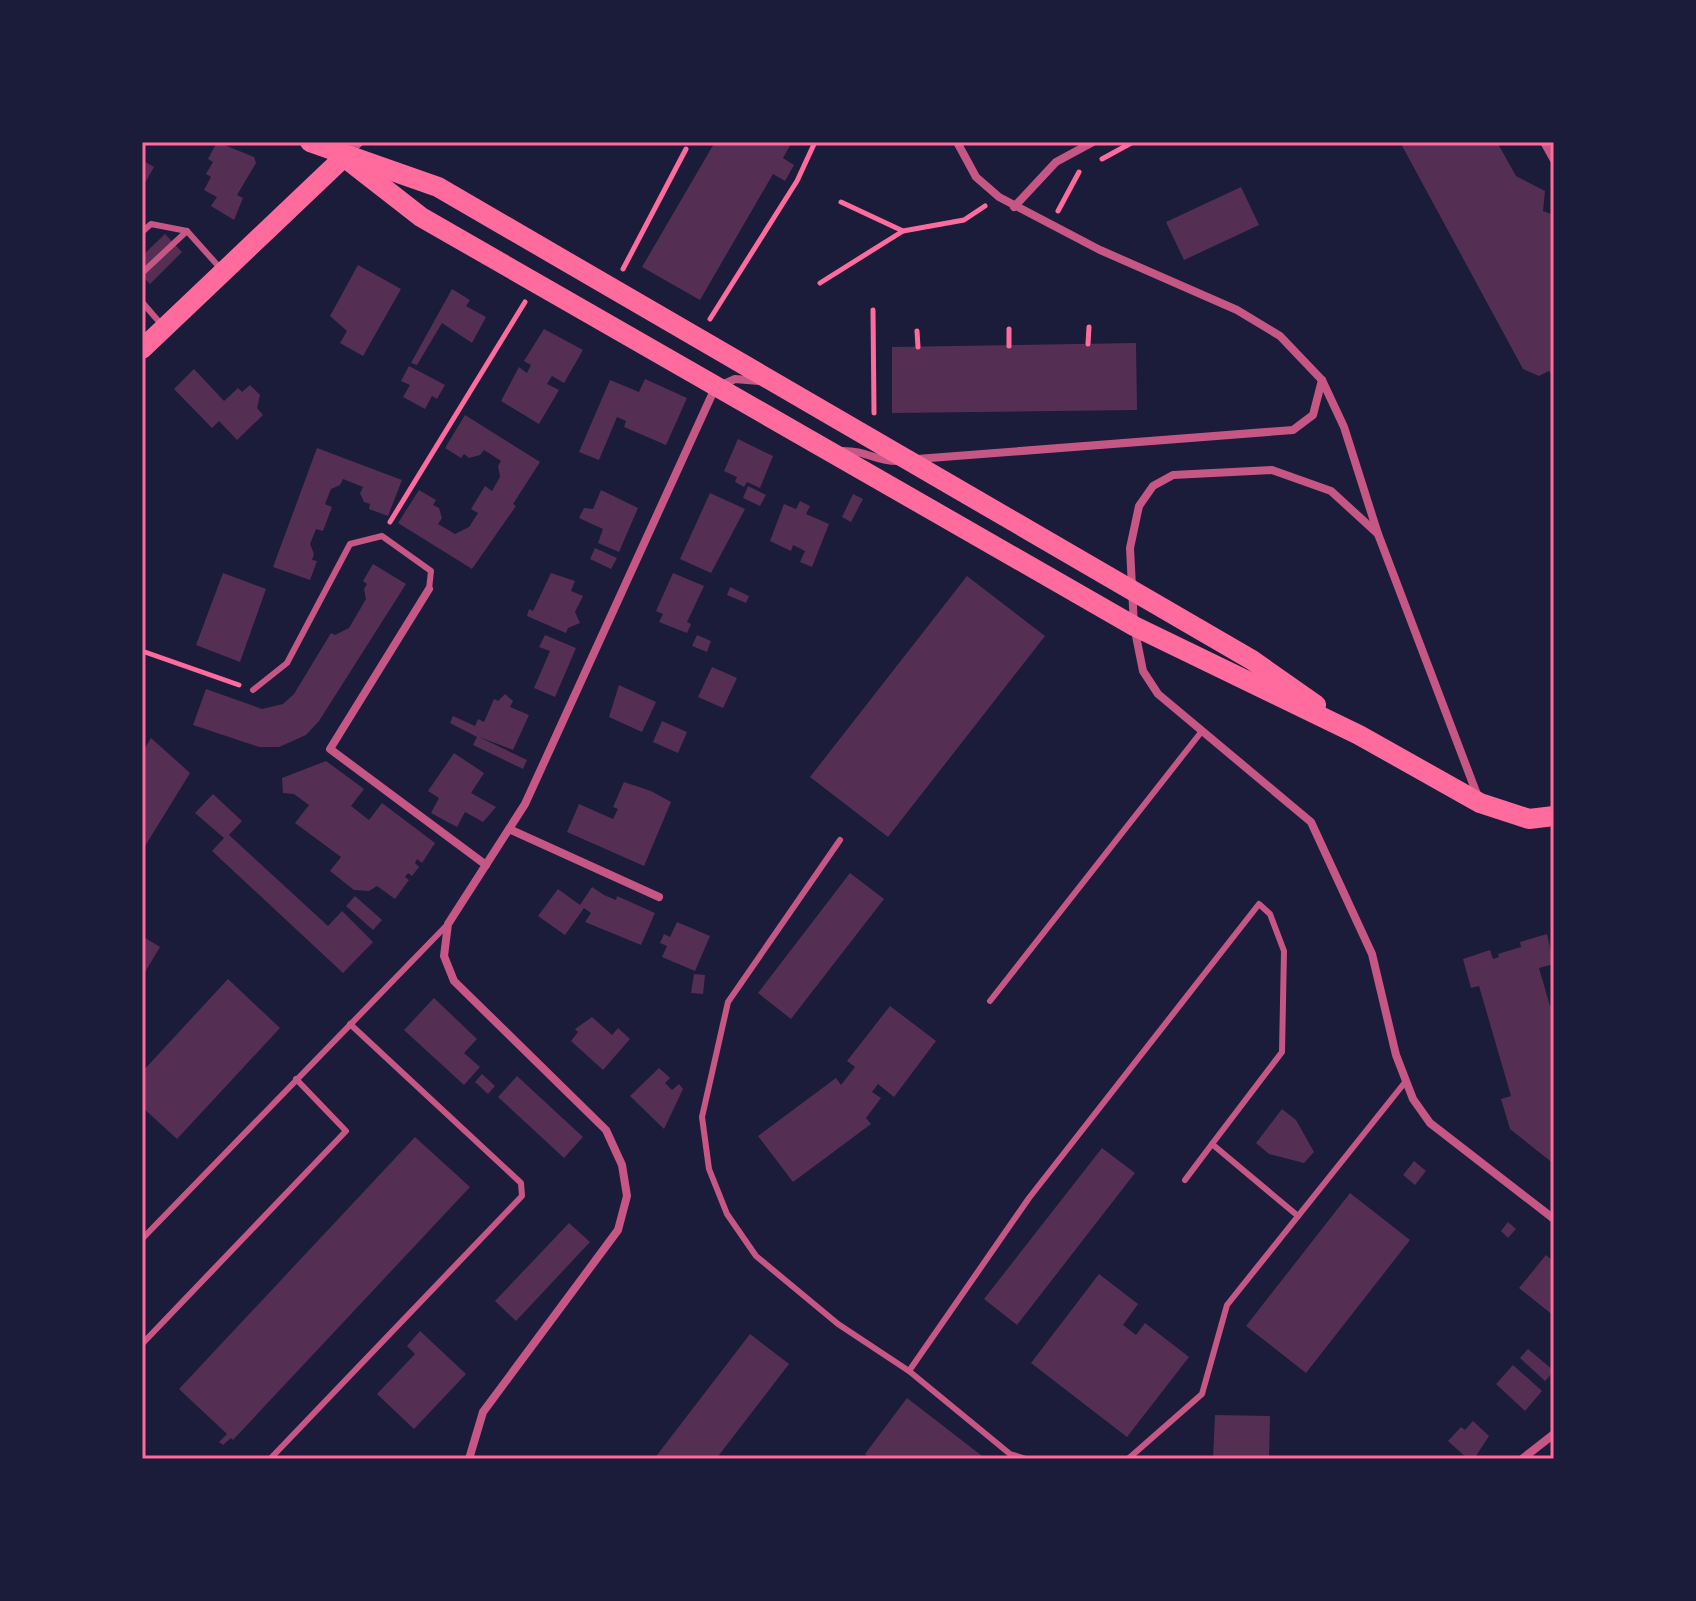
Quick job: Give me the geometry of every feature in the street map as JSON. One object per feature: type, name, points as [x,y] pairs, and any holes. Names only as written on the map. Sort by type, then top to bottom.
[{"type":"main road","points":[[310,142],[344,157],[438,187],[1252,660],[1359,735]]},
{"type":"main road","points":[[142,349],[344,157]]},
{"type":"main road","points":[[344,157],[421,217],[1134,626],[1359,735],[1480,803],[1529,819],[1554,816]]},
{"type":"street","points":[[344,157],[360,142]]},
{"type":"street","points":[[957,142],[976,177],[1014,207],[1100,250],[1237,310],[1280,336],[1322,380],[1344,427],[1378,534],[1480,803]]},
{"type":"street","points":[[1014,207],[1031,185],[1056,162],[1093,142]]},
{"type":"street","points":[[1544,142],[1554,160]]},
{"type":"street","points":[[469,1459],[483,1412],[618,1230],[627,1196],[622,1165],[606,1130],[454,981],[444,956],[448,924],[525,804],[715,388],[735,379],[780,384]]},
{"type":"street","points":[[828,452],[864,450],[884,462],[1293,430],[1313,415],[1322,380]]},
{"type":"street","points":[[1378,534],[1331,491],[1272,470],[1173,475],[1153,486],[1139,506],[1130,548],[1134,626],[1143,671],[1158,694],[1311,822],[1372,954],[1396,1055],[1413,1099],[1430,1123],[1554,1219]]},
{"type":"street","points":[[429,589],[330,749],[486,865]]},
{"type":"street","points":[[509,829],[659,897]]},
{"type":"street","points":[[1522,1459],[1554,1434]]},
{"type":"lane","points":[[142,232],[151,224],[187,231],[224,272]]},
{"type":"lane","points":[[142,273],[187,231]]},
{"type":"lane","points":[[142,302],[164,327]]},
{"type":"lane","points":[[253,690],[287,663],[350,544],[382,536],[431,571],[429,589]]},
{"type":"lane","points":[[990,1001],[1202,731]]},
{"type":"lane","points":[[840,840],[728,1002],[702,1117],[709,1169],[727,1214],[756,1256],[838,1324],[909,1371],[1010,1454],[1026,1459]]},
{"type":"lane","points":[[909,1371],[1029,1198],[1259,904],[1270,914],[1284,951],[1282,1052],[1185,1180]]},
{"type":"lane","points":[[142,1239],[448,924]]},
{"type":"lane","points":[[270,1459],[522,1196],[521,1183],[350,1024]]},
{"type":"lane","points":[[142,1344],[346,1131],[296,1079]]},
{"type":"lane","points":[[1128,1459],[1202,1394],[1227,1305],[1406,1081]]},
{"type":"lane","points":[[1212,1144],[1298,1216]]},
{"type":"path","points":[[698,336],[797,181],[815,142]]},
{"type":"path","points":[[1098,161],[1133,142]]},
{"type":"path","points":[[635,275],[622,268],[686,149]]},
{"type":"path","points":[[1049,224],[1076,174],[1087,167]]},
{"type":"path","points":[[820,283],[903,231],[964,220],[999,197]]},
{"type":"path","points":[[841,202],[903,231]]},
{"type":"path","points":[[382,536],[536,284]]},
{"type":"path","points":[[700,310],[713,316]]},
{"type":"path","points":[[873,310],[874,415],[886,422]]},
{"type":"path","points":[[1088,344],[1089,327]]},
{"type":"path","points":[[1009,329],[1009,346]]},
{"type":"path","points":[[917,331],[918,347]]},
{"type":"path","points":[[142,651],[253,690]]},
{"type":"building","points":[[217,142],[254,157],[256,163],[237,195],[243,198],[234,220],[211,206],[217,197],[204,190],[211,177],[206,174],[213,162],[208,159]]},
{"type":"building","points":[[715,142],[792,142],[783,158],[794,165],[785,181],[773,174],[700,300],[642,267]]},
{"type":"building","points":[[1400,142],[1497,142],[1516,176],[1545,191],[1543,211],[1554,215],[1551,241],[1554,246],[1554,380],[1549,371],[1539,376],[1523,369]]},
{"type":"building","points":[[142,160],[154,167],[142,188]]},
{"type":"building","points":[[1241,187],[1259,225],[1184,260],[1166,222]]},
{"type":"building","points":[[165,234],[182,252],[150,284],[142,276],[142,256]]},
{"type":"building","points":[[358,265],[401,289],[363,356],[340,343],[347,331],[330,316]]},
{"type":"building","points":[[452,289],[470,300],[466,306],[486,317],[472,343],[442,323],[417,365],[411,363]]},
{"type":"building","points":[[544,329],[583,350],[564,383],[552,376],[547,384],[559,390],[539,424],[501,401],[519,367],[527,373],[531,365],[524,361]]},
{"type":"building","points":[[1136,343],[1137,410],[892,413],[892,347]]},
{"type":"building","points":[[409,366],[445,385],[437,399],[432,396],[425,409],[403,397],[410,385],[401,381]]},
{"type":"building","points":[[194,369],[224,401],[238,388],[242,392],[250,385],[260,395],[257,408],[263,415],[237,440],[219,421],[212,428],[174,389]]},
{"type":"building","points":[[645,379],[687,398],[666,445],[624,427],[626,421],[617,417],[599,460],[579,452],[610,380],[639,392]]},
{"type":"building","points":[[465,415],[540,462],[513,504],[516,506],[472,569],[398,523],[419,490],[436,500],[433,505],[439,508],[442,518],[438,524],[455,534],[469,527],[478,513],[471,509],[485,486],[492,491],[500,477],[498,466],[501,461],[484,450],[480,455],[469,458],[464,454],[461,458],[445,448]]},
{"type":"building","points":[[738,439],[773,456],[760,488],[747,482],[744,487],[735,482],[737,477],[724,471]]},
{"type":"building","points":[[317,448],[402,480],[388,516],[369,509],[370,504],[364,502],[360,493],[363,487],[343,479],[340,485],[331,489],[325,504],[332,507],[323,531],[316,529],[310,544],[314,554],[312,560],[317,561],[310,580],[273,567]]},
{"type":"building","points":[[748,486],[766,495],[760,506],[743,498]]},
{"type":"building","points":[[601,490],[638,508],[619,552],[598,543],[603,529],[579,518],[584,508],[593,509]]},
{"type":"building","points":[[710,493],[745,509],[711,573],[680,559]]},
{"type":"building","points":[[853,494],[863,499],[851,522],[842,517]]},
{"type":"building","points":[[800,501],[810,506],[806,514],[829,524],[812,567],[800,562],[805,551],[793,545],[791,551],[770,541],[784,504],[796,509]]},
{"type":"building","points":[[595,548],[617,558],[611,569],[590,559]]},
{"type":"building","points":[[373,564],[406,584],[319,721],[306,735],[279,747],[259,747],[193,725],[206,689],[262,709],[283,704],[294,694],[331,633],[335,635],[349,628],[366,599],[364,589],[367,584],[363,581]]},
{"type":"building","points":[[223,573],[266,589],[240,662],[196,645]]},
{"type":"building","points":[[551,573],[575,581],[571,591],[583,596],[575,612],[580,623],[568,628],[566,633],[527,616],[529,609],[533,611]]},
{"type":"building","points":[[673,573],[704,586],[687,622],[691,624],[687,633],[659,622],[663,614],[656,611]]},
{"type":"building","points":[[967,576],[1045,636],[888,837],[810,777]]},
{"type":"building","points":[[730,587],[749,596],[746,603],[727,595]]},
{"type":"building","points":[[545,635],[576,648],[555,697],[534,688],[550,651],[539,647]]},
{"type":"building","points":[[697,635],[711,641],[707,652],[692,646]]},
{"type":"building","points":[[712,667],[737,678],[723,708],[698,697]]},
{"type":"building","points":[[619,685],[656,702],[642,732],[609,717]]},
{"type":"building","points":[[505,694],[513,701],[510,707],[529,715],[513,750],[479,737],[527,760],[523,769],[473,745],[477,737],[450,723],[453,716],[475,726],[478,719],[484,722],[494,699],[498,701]]},
{"type":"building","points":[[662,721],[687,732],[678,753],[653,742]]},
{"type":"building","points":[[151,738],[190,773],[142,851],[142,753]]},
{"type":"building","points":[[454,753],[484,773],[471,793],[496,807],[483,822],[465,812],[457,827],[431,813],[439,798],[428,791]]},
{"type":"building","points":[[326,761],[364,789],[351,806],[369,820],[382,803],[435,843],[422,863],[417,859],[415,863],[419,867],[412,876],[408,873],[405,877],[409,880],[395,899],[377,886],[369,891],[354,890],[330,871],[341,857],[295,823],[309,805],[294,794],[283,793],[282,778]]},
{"type":"building","points":[[624,782],[671,802],[644,866],[567,832],[579,804],[613,819],[618,809],[613,807]]},
{"type":"building","points":[[213,794],[242,821],[229,835],[328,926],[342,911],[373,942],[343,973],[212,851],[224,838],[195,813]]},
{"type":"building","points":[[850,873],[884,899],[791,1019],[758,993]]},
{"type":"building","points":[[592,887],[616,900],[617,896],[655,913],[641,945],[585,922],[591,913],[584,908],[565,935],[538,916],[558,889],[580,905]]},
{"type":"building","points":[[355,896],[382,920],[373,930],[346,906]]},
{"type":"building","points":[[677,922],[710,936],[695,971],[662,957],[667,946],[660,943],[664,934],[670,937]]},
{"type":"building","points":[[1547,934],[1554,964],[1539,968],[1550,1006],[1554,1006],[1554,1164],[1510,1129],[1501,1099],[1511,1096],[1479,986],[1471,988],[1463,959],[1490,950],[1493,959],[1499,957],[1498,954],[1521,947],[1520,942]]},
{"type":"building","points":[[142,936],[160,947],[142,977]]},
{"type":"building","points":[[694,974],[705,975],[703,994],[691,993]]},
{"type":"building","points":[[228,979],[280,1028],[177,1139],[142,1107],[142,1072]]},
{"type":"building","points":[[434,998],[477,1039],[464,1053],[480,1067],[464,1085],[404,1030]]},
{"type":"building","points":[[890,1006],[936,1041],[894,1097],[878,1084],[872,1092],[881,1098],[866,1118],[871,1124],[793,1182],[758,1136],[836,1078],[841,1085],[855,1067],[847,1061]]},
{"type":"building","points":[[592,1017],[612,1035],[618,1028],[630,1039],[603,1070],[571,1041],[578,1032],[575,1029]]},
{"type":"building","points":[[659,1068],[670,1078],[665,1083],[672,1090],[679,1084],[683,1089],[664,1129],[630,1096]]},
{"type":"building","points":[[482,1074],[495,1086],[488,1094],[475,1082]]},
{"type":"building","points":[[517,1076],[583,1137],[564,1158],[498,1097]]},
{"type":"building","points":[[1282,1109],[1296,1120],[1314,1152],[1304,1163],[1269,1154],[1256,1143]]},
{"type":"building","points":[[415,1137],[470,1187],[233,1440],[231,1438],[223,1445],[219,1442],[227,1434],[179,1389]]},
{"type":"building","points":[[1102,1148],[1135,1173],[1017,1325],[984,1299]]},
{"type":"building","points":[[1414,1161],[1426,1171],[1415,1185],[1403,1175]]},
{"type":"building","points":[[1350,1193],[1410,1240],[1306,1373],[1246,1326]]},
{"type":"building","points":[[1508,1222],[1516,1229],[1508,1238],[1501,1231]]},
{"type":"building","points":[[569,1223],[590,1242],[516,1321],[495,1301]]},
{"type":"building","points":[[1546,1255],[1554,1262],[1554,1316],[1519,1288]]},
{"type":"building","points":[[1099,1274],[1138,1304],[1123,1325],[1136,1335],[1145,1323],[1189,1357],[1127,1437],[1031,1363]]},
{"type":"building","points":[[420,1331],[466,1374],[414,1429],[377,1394],[415,1354],[407,1346]]},
{"type":"building","points":[[750,1334],[789,1364],[716,1459],[654,1459]]},
{"type":"building","points":[[1528,1349],[1554,1371],[1545,1381],[1520,1358]]},
{"type":"building","points":[[1513,1365],[1542,1391],[1525,1411],[1496,1384]]},
{"type":"building","points":[[907,1398],[986,1459],[871,1459],[865,1454]]},
{"type":"building","points":[[1215,1415],[1270,1416],[1269,1459],[1213,1459]]},
{"type":"building","points":[[1473,1421],[1489,1436],[1474,1459],[1468,1459],[1448,1441],[1461,1427],[1465,1430]]}]
